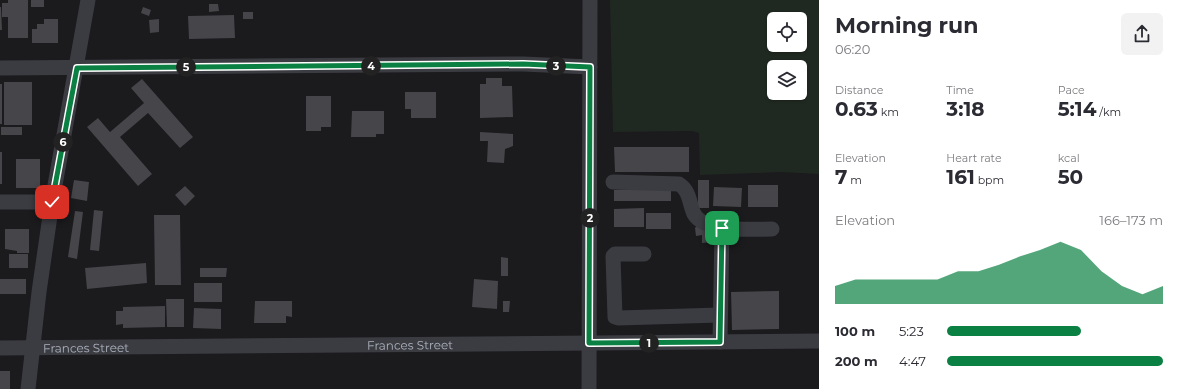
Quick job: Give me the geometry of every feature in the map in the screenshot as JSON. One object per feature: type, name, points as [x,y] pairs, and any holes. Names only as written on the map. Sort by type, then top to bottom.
[{"type":"street","points":[[28,389],[34,347],[39,292],[52,202],[88,0]]},
{"type":"street","points":[[589,389],[590,0]]},
{"type":"street","points":[[0,68],[523,64],[590,67]]},
{"type":"street","points":[[614,182],[679,184],[685,188],[697,218],[704,223],[722,228],[772,229]]},
{"type":"street","points":[[0,202],[52,202]]},
{"type":"street","points":[[720,342],[722,228]]},
{"type":"street","points":[[644,254],[615,254],[613,256],[615,317],[720,315]]},
{"type":"street","name":"Frances Street","points":[[0,348],[819,341]]},
{"type":"shaded area","points":[[610,0],[819,0],[819,174],[781,172],[700,175],[699,133],[692,131],[613,132]]},
{"type":"building","points":[[8,0],[28,0],[28,38],[8,38],[8,17],[2,17],[2,3],[8,3]]},
{"type":"building","points":[[31,0],[44,0],[44,7],[31,7]]},
{"type":"building","points":[[209,4],[218,4],[219,11],[209,12]]},
{"type":"building","points":[[1,7],[2,30],[0,30]]},
{"type":"building","points":[[143,7],[151,10],[149,16],[141,13]]},
{"type":"building","points":[[243,12],[253,12],[253,19],[243,19]]},
{"type":"building","points":[[234,15],[235,38],[189,39],[188,16]]},
{"type":"building","points":[[44,19],[58,19],[58,43],[32,43],[32,29],[37,29],[37,24],[44,24]]},
{"type":"building","points":[[159,19],[159,32],[150,33],[149,20]]},
{"type":"building","points":[[486,78],[502,78],[502,86],[512,86],[513,117],[480,118],[480,84],[486,84]]},
{"type":"building","points":[[142,79],[193,137],[180,148],[148,113],[120,137],[152,174],[138,186],[87,127],[98,118],[110,132],[144,103],[131,88]]},
{"type":"building","points":[[4,82],[32,82],[32,125],[4,125]]},
{"type":"building","points":[[0,84],[2,84],[2,124],[0,124]]},
{"type":"building","points":[[405,92],[436,92],[436,118],[411,118],[411,109],[405,109]]},
{"type":"building","points":[[306,96],[331,96],[331,127],[321,127],[321,131],[306,131]]},
{"type":"building","points":[[352,111],[384,111],[384,134],[376,134],[376,137],[351,137]]},
{"type":"building","points":[[1,127],[22,127],[22,135],[1,135]]},
{"type":"building","points":[[480,132],[513,134],[513,146],[505,149],[504,163],[487,162],[488,141],[480,141]]},
{"type":"building","points":[[614,147],[689,147],[689,172],[615,172]]},
{"type":"building","points":[[0,152],[2,152],[2,184],[0,184]]},
{"type":"building","points":[[16,159],[40,159],[40,188],[16,188]]},
{"type":"building","points":[[74,180],[89,182],[87,201],[71,198]]},
{"type":"building","points":[[698,180],[709,180],[709,208],[698,208]]},
{"type":"building","points":[[748,185],[778,185],[778,207],[748,207]]},
{"type":"building","points":[[185,186],[195,196],[185,206],[175,195]]},
{"type":"building","points":[[714,187],[742,188],[741,207],[713,206]]},
{"type":"building","points":[[671,189],[671,201],[614,201],[614,190]]},
{"type":"building","points":[[644,208],[644,227],[614,227],[614,209]]},
{"type":"building","points":[[94,210],[103,211],[99,251],[90,250]]},
{"type":"building","points":[[75,211],[83,212],[77,259],[68,257]]},
{"type":"building","points":[[646,213],[671,213],[671,229],[646,229]]},
{"type":"building","points":[[154,215],[180,215],[181,285],[155,285]]},
{"type":"building","points":[[698,224],[712,227],[713,242],[702,243],[702,235],[696,236],[695,228]]},
{"type":"building","points":[[5,229],[29,229],[29,253],[17,253],[17,251],[5,249]]},
{"type":"building","points":[[9,254],[28,254],[28,268],[9,268]]},
{"type":"building","points":[[501,257],[508,258],[508,276],[501,276]]},
{"type":"building","points":[[146,263],[147,283],[87,289],[85,268]]},
{"type":"building","points":[[200,268],[227,268],[226,277],[200,277]]},
{"type":"building","points":[[0,279],[26,279],[26,294],[0,294]]},
{"type":"building","points":[[474,279],[498,281],[497,309],[472,307]]},
{"type":"building","points":[[194,283],[222,283],[222,302],[194,302]]},
{"type":"building","points":[[779,291],[779,329],[732,330],[731,292]]},
{"type":"building","points":[[166,299],[184,299],[184,327],[167,327]]},
{"type":"building","points":[[255,301],[292,301],[292,317],[286,316],[286,323],[254,323]]},
{"type":"building","points":[[503,301],[510,301],[509,312],[503,312]]},
{"type":"building","points":[[165,306],[165,327],[123,328],[123,324],[116,325],[116,311],[123,311],[123,307]]},
{"type":"building","points":[[194,308],[221,309],[221,329],[193,328]]},
{"type":"building","points":[[0,371],[10,371],[10,389],[0,389]]},
{"type":"route","points":[[52,202],[77,68],[523,64],[590,67],[589,343],[720,342],[722,228]]}]
